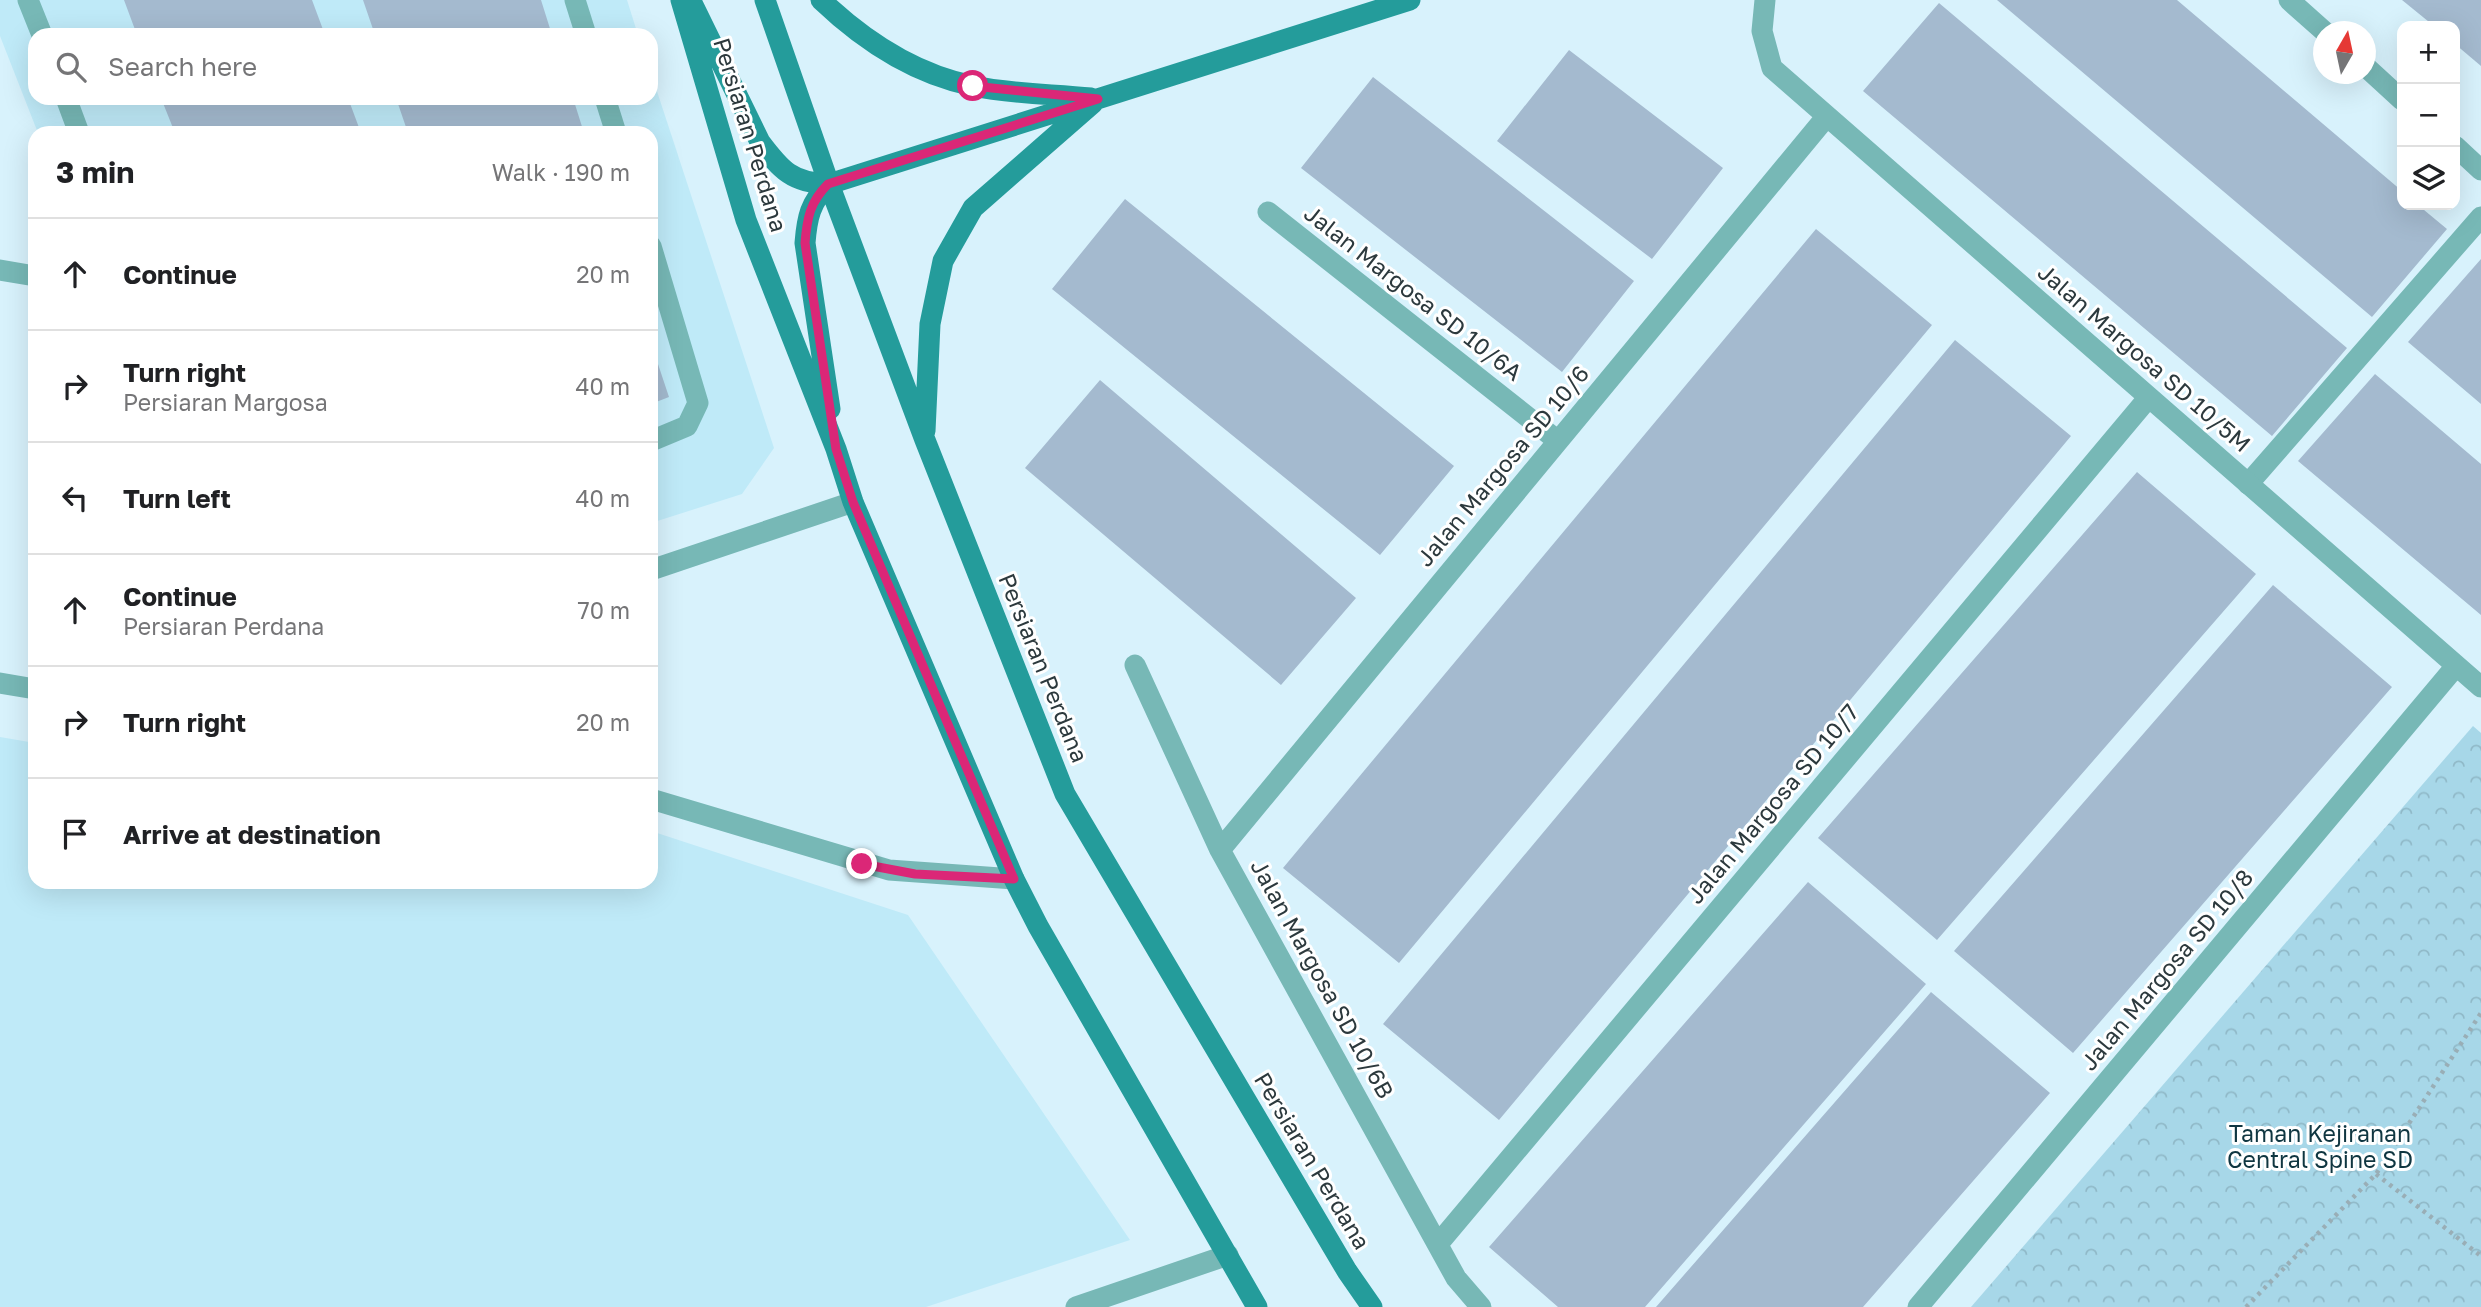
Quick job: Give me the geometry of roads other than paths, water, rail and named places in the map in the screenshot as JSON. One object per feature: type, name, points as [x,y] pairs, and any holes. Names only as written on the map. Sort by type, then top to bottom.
[{"type":"main road","name":"Persiaran Perdana","points":[[681,0],[746,220],[836,449],[853,502],[1014,879],[1256,1307]]},
{"type":"main road","points":[[691,0],[760,142],[775,163],[791,176],[807,183],[828,184],[1410,0]]},
{"type":"main road","name":"Persiaran Perdana","points":[[765,0],[828,184],[925,440],[1065,794],[1347,1271],[1372,1307]]},
{"type":"main road","points":[[821,0],[853,30],[910,66],[973,86],[1098,99]]},
{"type":"main road","points":[[925,440],[930,324],[943,261],[973,208],[1098,99]]},
{"type":"main road","points":[[828,184],[814,197],[807,217],[805,243],[836,449]]},
{"type":"street","points":[[28,0],[39,28]]},
{"type":"street","points":[[575,0],[584,28]]},
{"type":"street","name":"Jalan Margosa SD 10/5M","points":[[1765,0],[1762,31],[1772,68],[2481,687]]},
{"type":"street","points":[[2289,0],[2313,21]]},
{"type":"street","points":[[2376,77],[2397,96]]},
{"type":"street","points":[[69,105],[76,126]]},
{"type":"street","points":[[607,105],[614,126]]},
{"type":"street","name":"Jalan Margosa SD 10/6","points":[[1220,850],[1827,116]]},
{"type":"street","points":[[2456,147],[2481,170]]},
{"type":"street","name":"Jalan Margosa SD 10/6A","points":[[1268,212],[1558,441]]},
{"type":"street","points":[[2248,484],[2481,217]]},
{"type":"street","points":[[658,269],[698,403],[687,426],[658,437]]},
{"type":"street","points":[[0,270],[28,275]]},
{"type":"street","name":"Jalan Margosa SD 10/7","points":[[1438,1244],[2149,397]]},
{"type":"street","points":[[658,568],[853,502]]},
{"type":"street","name":"Jalan Margosa SD 10/6B","points":[[1135,665],[1220,850],[1456,1278],[1482,1307]]},
{"type":"street","name":"Jalan Margosa SD 10/8","points":[[1918,1307],[2456,666]]},
{"type":"street","points":[[0,683],[28,688]]},
{"type":"street","points":[[658,801],[889,870],[1014,879]]},
{"type":"street","points":[[1076,1307],[1228,1255]]},
{"type":"park label","name":"Taman Kejiranan Central Spine SD","points":[[2320,1147]]}]
